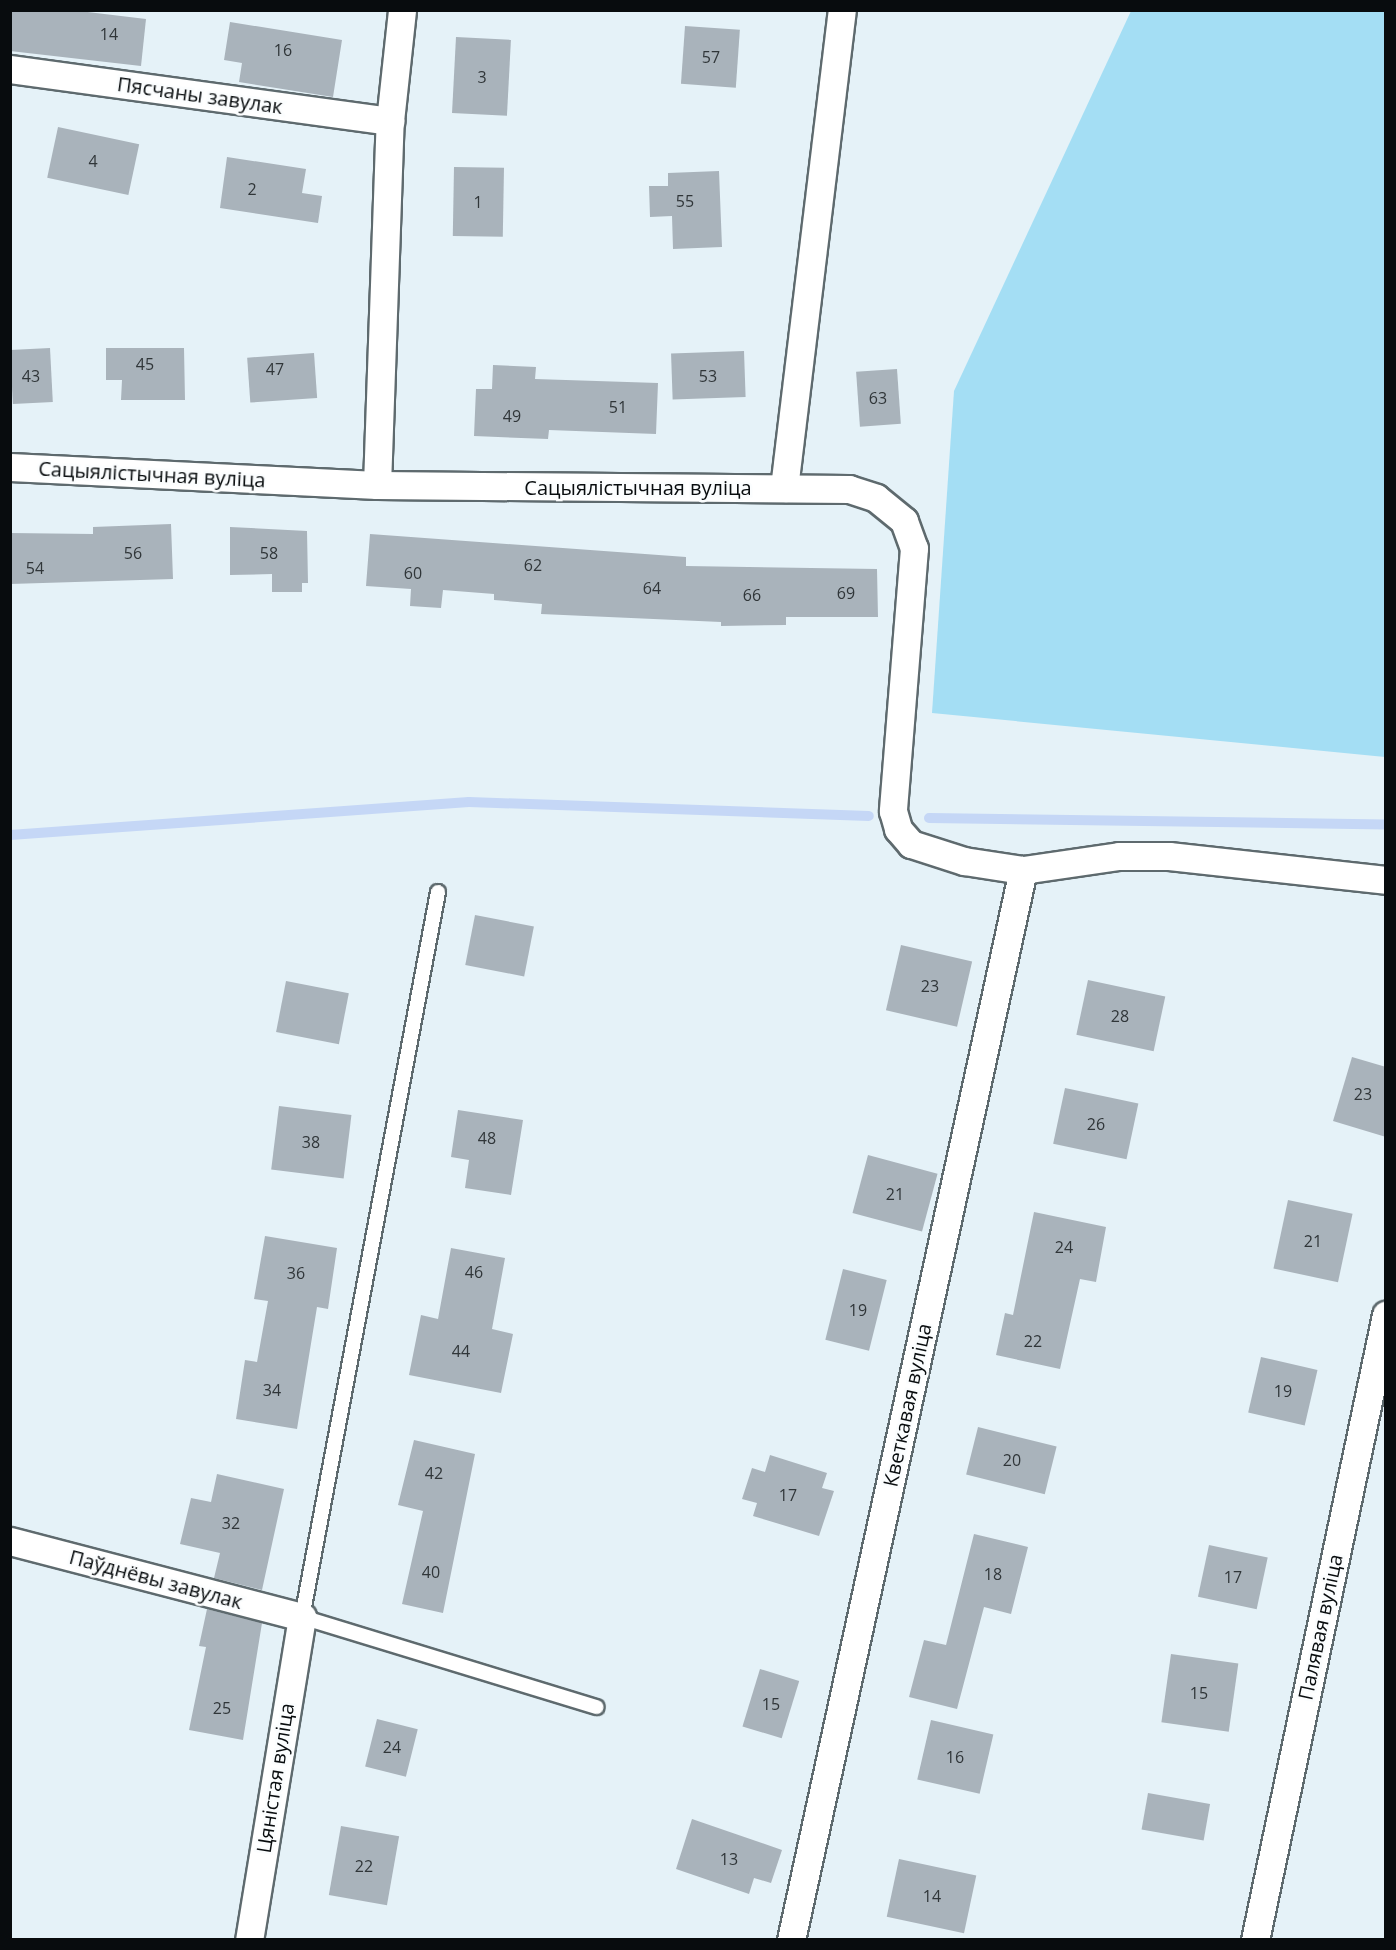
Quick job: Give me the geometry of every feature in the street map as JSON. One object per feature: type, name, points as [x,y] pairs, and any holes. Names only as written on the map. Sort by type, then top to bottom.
[{"type":"street","points":[[377,485],[390,121],[402,10]]},
{"type":"street","points":[[784,488],[842,10]]},
{"type":"street","name":"Пясчаны завулак","points":[[10,69],[390,121]]},
{"type":"street","name":"Сацыялістычная вуліца","points":[[10,466],[377,485],[849,489],[876,498],[904,521],[914,548],[893,811],[898,829],[911,844],[954,858],[1023,870],[1119,856],[1169,856],[1386,880]]},
{"type":"street","name":"Кветкавая вуліца","points":[[791,1940],[1023,870]]},
{"type":"street","name":"Палявая вуліца","points":[[1255,1940],[1386,1315]]},
{"type":"street","name":"Паўднёвы завулак","points":[[10,1541],[302,1617]]},
{"type":"street","name":"Цяністая вуліца","points":[[249,1940],[302,1617]]},
{"type":"lane","points":[[438,892],[302,1617],[597,1707]]},
{"type":"shaded area","points":[[1131,11],[1385,11],[1385,757],[932,713],[954,391]]},
{"type":"building","points":[[10,10],[71,10],[146,19],[141,66],[10,51]]},
{"type":"building","points":[[230,22],[342,40],[333,97],[239,82],[242,63],[224,60]]},
{"type":"building","points":[[685,26],[740,30],[736,88],[681,84]]},
{"type":"building","points":[[456,37],[511,40],[507,116],[452,113]]},
{"type":"building","points":[[58,127],[139,144],[128,195],[47,178]]},
{"type":"building","points":[[227,157],[306,169],[302,193],[322,196],[318,223],[220,208]]},
{"type":"building","points":[[454,167],[504,168],[503,237],[453,236]]},
{"type":"building","points":[[719,171],[722,247],[673,249],[672,216],[650,217],[649,186],[668,186],[668,173]]},
{"type":"building","points":[[50,348],[53,402],[13,404],[10,350]]},
{"type":"building","points":[[106,348],[184,348],[185,400],[121,400],[122,380],[106,380]]},
{"type":"building","points":[[744,351],[746,397],[673,400],[671,354]]},
{"type":"building","points":[[314,353],[317,398],[250,403],[247,358]]},
{"type":"building","points":[[493,365],[536,367],[535,379],[658,383],[656,434],[549,430],[548,439],[474,436],[476,389],[492,389]]},
{"type":"building","points":[[897,369],[901,424],[860,427],[856,372]]},
{"type":"building","points":[[171,524],[173,579],[10,584],[10,533],[93,534],[93,527]]},
{"type":"building","points":[[230,527],[307,531],[308,583],[302,583],[302,592],[272,592],[272,574],[230,575]]},
{"type":"building","points":[[370,534],[686,557],[686,566],[877,569],[878,617],[786,617],[786,625],[721,626],[721,622],[541,614],[542,604],[494,600],[494,594],[443,590],[441,608],[410,606],[411,589],[366,586]]},
{"type":"building","points":[[475,915],[534,926],[524,977],[465,965]]},
{"type":"building","points":[[901,945],[972,961],[957,1027],[886,1010]]},
{"type":"building","points":[[1088,980],[1165,996],[1154,1051],[1076,1035]]},
{"type":"building","points":[[286,981],[349,993],[339,1044],[276,1032]]},
{"type":"building","points":[[1352,1057],[1386,1067],[1386,1137],[1333,1121]]},
{"type":"building","points":[[1065,1088],[1138,1104],[1127,1159],[1053,1144]]},
{"type":"building","points":[[279,1106],[351,1115],[344,1178],[271,1170]]},
{"type":"building","points":[[458,1110],[523,1120],[511,1195],[465,1188],[469,1160],[451,1157]]},
{"type":"building","points":[[868,1155],[938,1174],[922,1232],[852,1213]]},
{"type":"building","points":[[1288,1200],[1353,1214],[1338,1282],[1273,1268]]},
{"type":"building","points":[[1034,1212],[1106,1227],[1096,1282],[1080,1279],[1060,1369],[996,1355],[1005,1313],[1013,1315]]},
{"type":"building","points":[[265,1236],[337,1248],[328,1309],[317,1307],[297,1429],[236,1419],[245,1360],[257,1362],[268,1301],[254,1299]]},
{"type":"building","points":[[451,1248],[505,1258],[492,1329],[513,1334],[501,1393],[409,1375],[421,1315],[438,1319]]},
{"type":"building","points":[[843,1269],[887,1280],[869,1351],[825,1340]]},
{"type":"building","points":[[1261,1357],[1318,1370],[1305,1426],[1248,1413]]},
{"type":"building","points":[[978,1427],[1057,1447],[1045,1494],[966,1475]]},
{"type":"building","points":[[414,1440],[475,1454],[443,1613],[402,1604],[423,1511],[398,1505]]},
{"type":"building","points":[[770,1455],[827,1473],[822,1488],[834,1491],[819,1536],[753,1516],[757,1503],[742,1499],[752,1468],[765,1472]]},
{"type":"building","points":[[217,1474],[284,1489],[262,1590],[214,1578],[220,1553],[180,1544],[191,1498],[211,1502]]},
{"type":"building","points":[[974,1534],[1028,1547],[1011,1614],[984,1607],[957,1709],[909,1697],[924,1640],[946,1645]]},
{"type":"building","points":[[1209,1545],[1268,1557],[1257,1609],[1198,1597]]},
{"type":"building","points":[[207,1609],[262,1623],[243,1740],[189,1730],[206,1647],[199,1646]]},
{"type":"building","points":[[1171,1654],[1238,1663],[1229,1732],[1161,1722]]},
{"type":"building","points":[[760,1669],[799,1681],[782,1738],[742,1726]]},
{"type":"building","points":[[377,1719],[418,1729],[406,1777],[365,1767]]},
{"type":"building","points":[[931,1720],[993,1734],[980,1794],[917,1779]]},
{"type":"building","points":[[1148,1793],[1210,1804],[1204,1840],[1142,1829]]},
{"type":"building","points":[[692,1819],[782,1850],[771,1883],[754,1878],[749,1894],[676,1869]]},
{"type":"building","points":[[341,1826],[399,1836],[387,1905],[329,1895]]},
{"type":"building","points":[[899,1859],[976,1875],[964,1933],[887,1917]]},
{"type":"waterway","points":[[10,835],[469,802],[869,816]]},
{"type":"waterway","points":[[929,818],[1386,824]]}]
